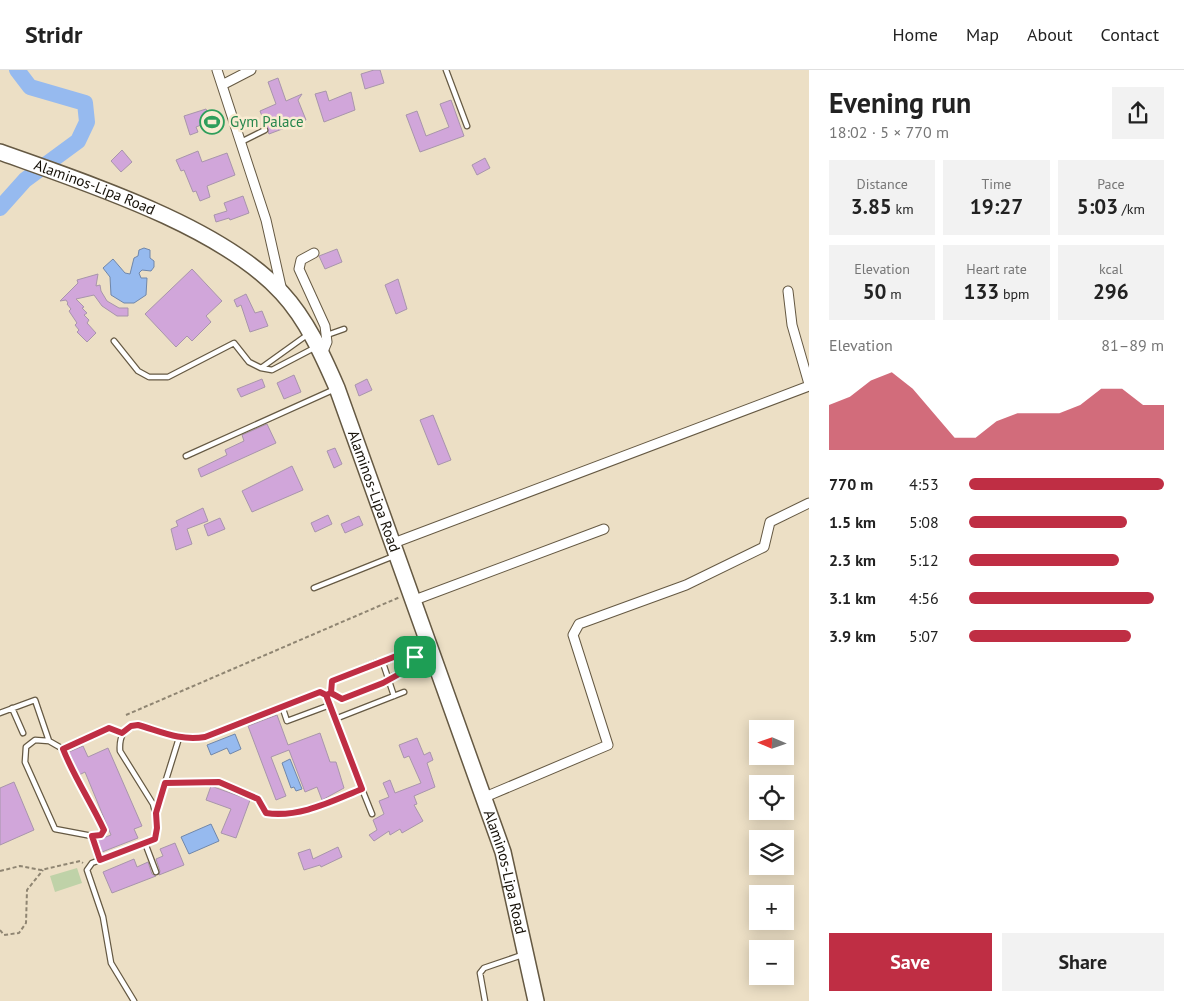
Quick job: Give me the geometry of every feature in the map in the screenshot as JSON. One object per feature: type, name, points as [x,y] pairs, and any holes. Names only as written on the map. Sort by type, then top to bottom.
[{"type":"main road","name":"Alaminos-Lipa Road","points":[[0,152],[62,174],[162,215],[215,243],[249,264],[283,294],[319,342],[503,852],[536,1001]]},
{"type":"street","points":[[217,70],[266,220],[283,294]]},
{"type":"street","points":[[222,85],[251,70]]},
{"type":"street","points":[[314,253],[301,260],[299,269],[319,342]]},
{"type":"street","points":[[393,550],[809,385],[792,325],[788,291]]},
{"type":"street","points":[[484,797],[608,745],[573,635],[579,624],[686,585],[764,547],[770,522],[809,503]]},
{"type":"street","points":[[411,597],[604,529]]},
{"type":"lane","points":[[446,70],[467,126]]},
{"type":"lane","points":[[240,142],[265,130]]},
{"type":"lane","points":[[114,341],[138,371],[149,377],[168,377],[234,343],[249,362],[261,368],[272,370],[344,328]]},
{"type":"lane","points":[[261,368],[319,342]]},
{"type":"lane","points":[[186,456],[337,388]]},
{"type":"lane","points":[[314,588],[393,550]]},
{"type":"lane","points":[[134,1001],[111,963],[103,917],[87,870],[100,860],[155,839],[157,828],[156,813],[153,804],[120,752],[119,743],[122,733],[131,726],[138,725],[189,740],[205,737],[320,692],[342,699],[383,683],[388,678],[410,668],[415,657],[431,650]]},
{"type":"lane","points":[[372,814],[330,705],[329,694],[332,681],[374,663],[383,663],[404,653],[415,657]]},
{"type":"lane","points":[[383,663],[394,696]]},
{"type":"lane","points":[[335,719],[404,692]]},
{"type":"lane","points":[[0,712],[35,700],[49,741]]},
{"type":"lane","points":[[282,706],[287,721],[330,705]]},
{"type":"lane","points":[[12,708],[23,733]]},
{"type":"lane","points":[[63,749],[109,728],[122,733]]},
{"type":"lane","points":[[156,813],[180,738]]},
{"type":"lane","points":[[35,740],[49,741],[63,749],[74,778],[84,788],[104,830],[101,835],[92,836],[55,829],[25,762],[26,747],[35,740]]},
{"type":"lane","points":[[165,783],[219,782],[258,799],[266,813],[272,814],[305,812],[362,789]]},
{"type":"lane","points":[[92,836],[100,860]]},
{"type":"lane","points":[[145,843],[156,872]]},
{"type":"lane","points":[[485,1001],[480,973],[484,968],[526,953]]},
{"type":"path","points":[[126,715],[411,597]]},
{"type":"path","points":[[0,871],[20,866],[43,870],[80,861],[90,866]]},
{"type":"path","points":[[0,930],[4,935],[19,933],[26,924],[27,890],[43,870]]},
{"type":"green space","points":[[77,868],[82,883],[55,892],[50,876]]},
{"type":"water","points":[[144,248],[150,250],[150,258],[154,261],[154,267],[151,271],[142,270],[139,273],[141,278],[147,278],[146,295],[134,303],[124,303],[111,295],[110,277],[103,268],[113,259],[125,273],[130,274],[134,258],[138,256],[139,250]]},
{"type":"water","points":[[235,734],[241,749],[230,754],[227,748],[211,755],[207,745]]},
{"type":"water","points":[[290,759],[302,789],[296,791],[294,787],[291,788],[282,763]]},
{"type":"water","points":[[211,824],[219,841],[189,854],[181,837]]},
{"type":"building","points":[[380,70],[384,83],[365,89],[361,74]]},
{"type":"building","points":[[278,78],[286,101],[302,94],[298,100],[306,120],[269,134],[260,111],[276,104],[268,82]]},
{"type":"building","points":[[326,91],[329,101],[351,92],[355,110],[324,122],[315,94]]},
{"type":"building","points":[[451,100],[464,136],[420,152],[406,115],[417,111],[426,136],[449,127],[440,104]]},
{"type":"building","points":[[206,109],[211,121],[196,127],[198,132],[190,135],[184,116]]},
{"type":"building","points":[[122,150],[132,162],[121,172],[111,161]]},
{"type":"building","points":[[198,151],[202,162],[227,153],[235,175],[207,186],[210,197],[200,201],[196,191],[193,192],[184,170],[181,171],[176,160]]},
{"type":"building","points":[[485,158],[490,168],[477,175],[472,165]]},
{"type":"building","points":[[243,196],[249,213],[230,220],[229,218],[216,222],[214,215],[227,211],[224,203]]},
{"type":"building","points":[[337,249],[342,262],[325,269],[319,256]]},
{"type":"building","points":[[192,269],[222,301],[206,316],[211,322],[192,341],[187,336],[176,347],[145,314]]},
{"type":"building","points":[[98,274],[96,286],[100,285],[107,301],[119,308],[128,308],[128,316],[117,316],[102,306],[94,295],[76,299],[84,307],[82,308],[87,313],[84,315],[89,320],[87,323],[96,333],[87,342],[77,332],[79,330],[75,325],[77,323],[69,311],[71,309],[68,303],[66,300],[60,301],[78,283],[77,280]]},
{"type":"building","points":[[398,279],[407,309],[396,314],[385,285]]},
{"type":"building","points":[[246,294],[255,313],[262,311],[268,326],[250,332],[241,305],[237,307],[234,300]]},
{"type":"building","points":[[294,375],[301,392],[284,399],[277,383]]},
{"type":"building","points":[[262,379],[265,387],[241,397],[237,389]]},
{"type":"building","points":[[367,379],[372,390],[359,396],[355,385]]},
{"type":"building","points":[[433,415],[451,460],[438,465],[420,420]]},
{"type":"building","points":[[267,424],[276,443],[201,477],[198,469],[227,455],[225,450],[244,441],[242,435]]},
{"type":"building","points":[[335,448],[342,464],[334,468],[327,451]]},
{"type":"building","points":[[292,466],[303,490],[252,512],[242,491]]},
{"type":"building","points":[[203,508],[208,521],[187,529],[192,544],[176,550],[171,529],[178,526],[176,521]]},
{"type":"building","points":[[328,515],[332,524],[315,532],[311,523]]},
{"type":"building","points":[[359,516],[363,525],[345,533],[341,524]]},
{"type":"building","points":[[220,518],[225,529],[208,536],[204,525]]},
{"type":"building","points":[[277,715],[288,745],[320,733],[330,762],[336,762],[344,788],[322,800],[317,787],[305,792],[289,750],[271,757],[286,796],[276,800],[248,726]]},
{"type":"building","points":[[417,738],[424,755],[430,752],[433,760],[427,763],[435,787],[414,796],[417,804],[414,805],[423,821],[402,833],[400,829],[390,835],[389,831],[374,841],[369,835],[377,830],[373,820],[384,814],[379,801],[389,797],[383,783],[390,780],[395,793],[421,783],[409,756],[404,758],[399,745]]},
{"type":"building","points":[[83,746],[88,757],[108,748],[142,826],[134,829],[138,838],[102,852],[98,840],[111,835],[85,772],[79,775],[69,752]]},
{"type":"building","points":[[14,782],[34,830],[0,845],[0,788]]},
{"type":"building","points":[[211,786],[250,800],[236,838],[221,833],[231,809],[206,800]]},
{"type":"building","points":[[175,843],[184,865],[159,875],[160,871],[156,859],[163,856],[160,849]]},
{"type":"building","points":[[338,847],[342,857],[321,867],[320,865],[304,870],[298,853],[310,849],[313,859]]},
{"type":"building","points":[[134,859],[137,867],[148,862],[152,874],[156,876],[112,893],[103,872]]},
{"type":"waterway","points":[[0,208],[25,180],[78,141],[87,122],[85,103],[30,87],[17,70]]},
{"type":"place","name":"Gym Palace","points":[[212,122]]},
{"type":"route","points":[[415,657],[404,653],[383,663],[374,663],[332,681],[331,693],[326,695],[362,789],[305,812],[272,814],[266,813],[258,799],[219,782],[213,781],[206,784],[165,783],[161,802],[156,813],[157,828],[155,839],[100,860],[92,836],[101,835],[104,830],[84,788],[74,778],[63,749],[109,728],[122,733],[131,726],[138,725],[189,740],[205,737],[320,692],[326,695],[331,693],[335,697],[342,699],[383,683],[388,678],[410,668],[415,657]]}]
